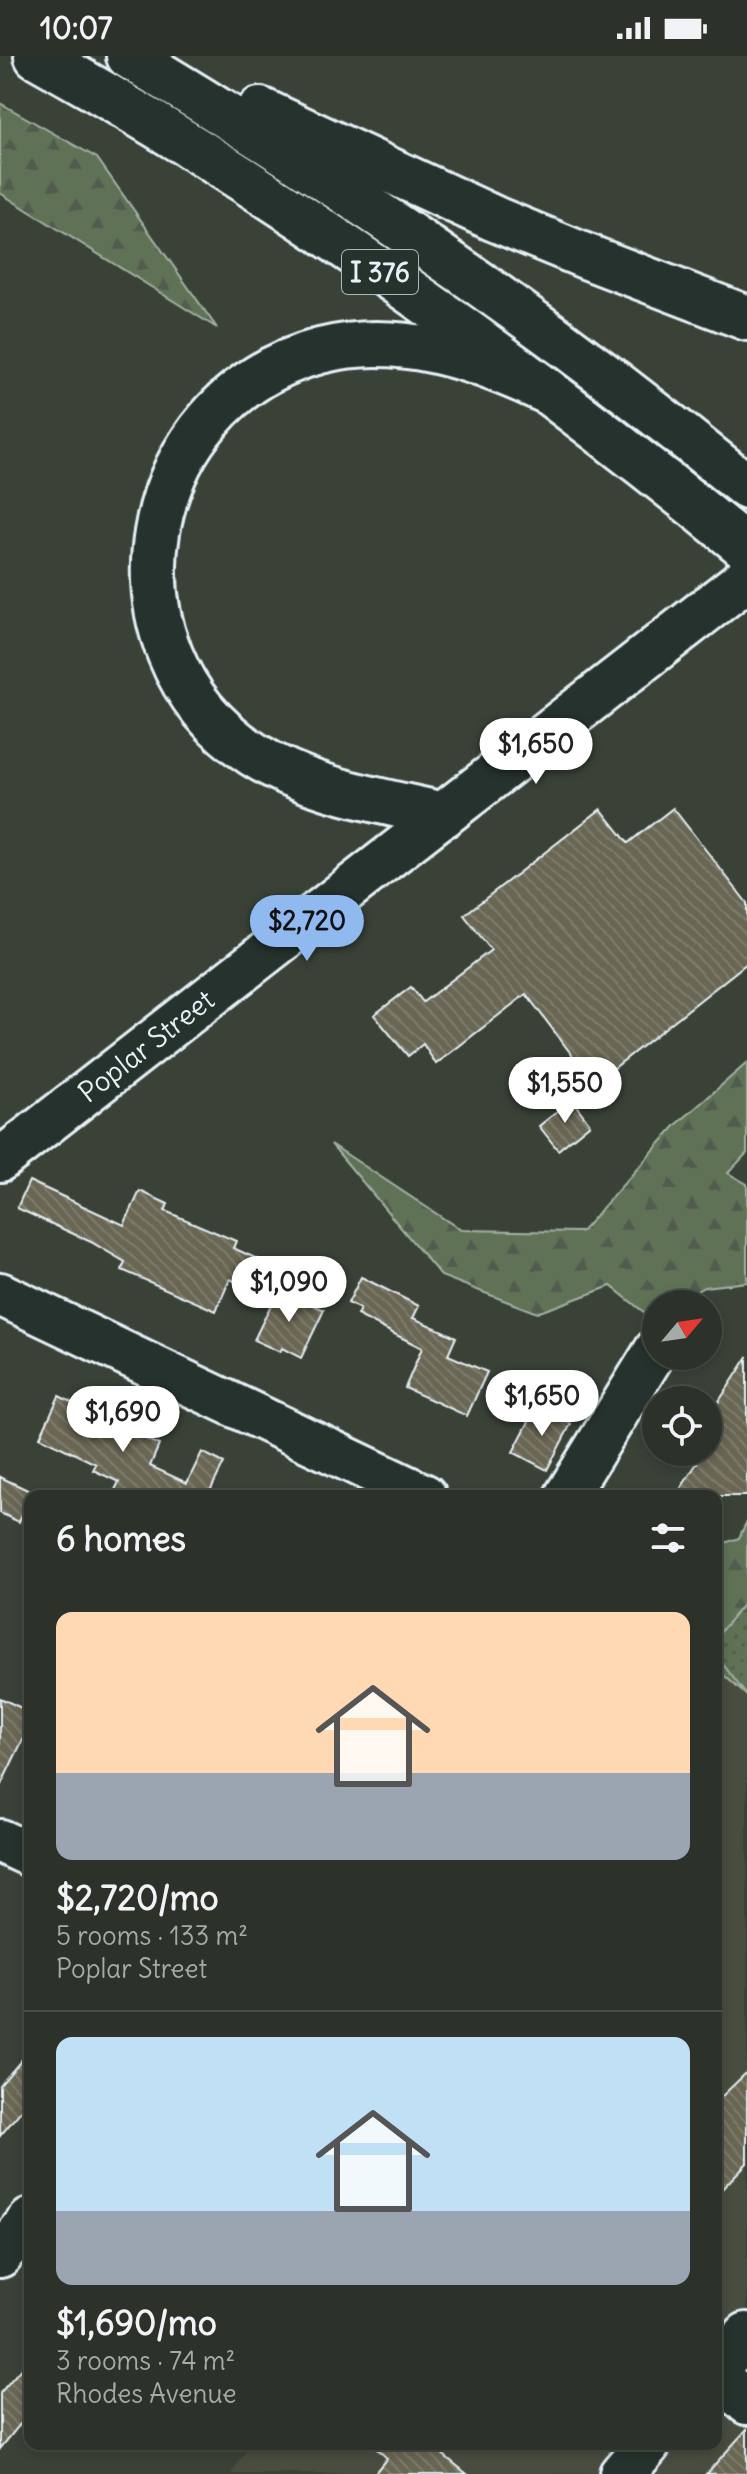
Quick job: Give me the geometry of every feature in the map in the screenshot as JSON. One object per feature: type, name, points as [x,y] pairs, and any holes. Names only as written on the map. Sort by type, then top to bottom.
[{"type":"main road","name":"I 376","points":[[37,56],[167,133],[392,280],[542,389],[747,548]]},
{"type":"main road","name":"I 376","points":[[129,56],[306,166],[418,241],[625,392],[745,486]]},
{"type":"main road","points":[[145,56],[495,219],[747,318]]},
{"type":"main road","points":[[443,815],[313,783],[252,754],[226,734],[185,684],[159,622],[153,588],[153,555],[158,523],[167,489],[179,462],[207,421],[236,392],[263,374],[291,361],[321,351],[352,346],[417,347],[488,365],[542,389]]},
{"type":"main road","name":"Poplar Street","points":[[443,815],[747,578]]},
{"type":"main road","points":[[722,2361],[747,2335]]},
{"type":"main road","points":[[622,2474],[643,2450]]},
{"type":"street","name":"Poplar Street","points":[[0,1160],[443,815]]},
{"type":"street","points":[[0,1294],[412,1490]]},
{"type":"street","points":[[570,1490],[644,1370]]},
{"type":"street","points":[[0,1841],[24,1852]]},
{"type":"street","points":[[0,2256],[24,2227]]},
{"type":"street","points":[[722,2380],[747,2403]]},
{"type":"shaded area","points":[[722,1670],[747,1694],[747,2474],[231,2474],[246,2450],[722,2450]]},
{"type":"green space","points":[[0,103],[97,158],[217,328],[0,193]]},
{"type":"green space","points":[[747,1063],[747,1153],[728,1173],[747,1184],[747,1282],[699,1290],[642,1290],[642,1311],[611,1286],[537,1313],[441,1276],[331,1144],[461,1230],[581,1232],[676,1125]]},
{"type":"green space","points":[[747,1521],[747,1696],[722,1673],[722,1544],[739,1538]]},
{"type":"green space","points":[[747,1600],[747,1696],[722,1663],[722,1630]]},
{"type":"building","points":[[673,808],[747,903],[747,963],[594,1084],[526,994],[436,1064],[423,1044],[408,1056],[374,1015],[411,987],[423,1002],[491,950],[464,915],[601,809],[628,843]]},
{"type":"building","points":[[572,1100],[590,1124],[558,1150],[539,1126]]},
{"type":"building","points":[[29,1181],[124,1225],[140,1191],[168,1204],[165,1211],[236,1241],[233,1248],[280,1269],[268,1296],[230,1279],[216,1311],[122,1270],[125,1262],[91,1242],[17,1208]]},
{"type":"building","points":[[361,1277],[419,1306],[413,1318],[456,1337],[448,1355],[487,1372],[467,1416],[405,1388],[422,1348],[357,1315],[360,1309],[348,1303]]},
{"type":"building","points":[[279,1288],[324,1310],[301,1358],[282,1348],[280,1352],[254,1340]]},
{"type":"building","points":[[747,1358],[747,1496],[722,1496],[722,1490],[680,1490],[695,1466],[722,1466],[722,1396]]},
{"type":"building","points":[[59,1396],[159,1445],[150,1466],[187,1483],[202,1452],[224,1463],[210,1490],[115,1490],[119,1482],[93,1470],[96,1464],[40,1437]]},
{"type":"building","points":[[537,1406],[571,1424],[547,1470],[513,1452]]},
{"type":"building","points":[[0,1477],[28,1490],[24,1490],[24,1510],[19,1522],[0,1513]]},
{"type":"building","points":[[0,1698],[24,1709],[24,1737],[0,1787]]},
{"type":"building","points":[[24,2057],[24,2107],[0,2136],[0,2085]]},
{"type":"building","points":[[747,2072],[747,2163],[722,2189],[722,2096]]},
{"type":"building","points":[[24,2365],[24,2419],[0,2449],[0,2393]]},
{"type":"building","points":[[747,2429],[747,2474],[706,2474]]},
{"type":"building","points":[[378,2450],[437,2450],[467,2474],[374,2474],[387,2458]]}]
